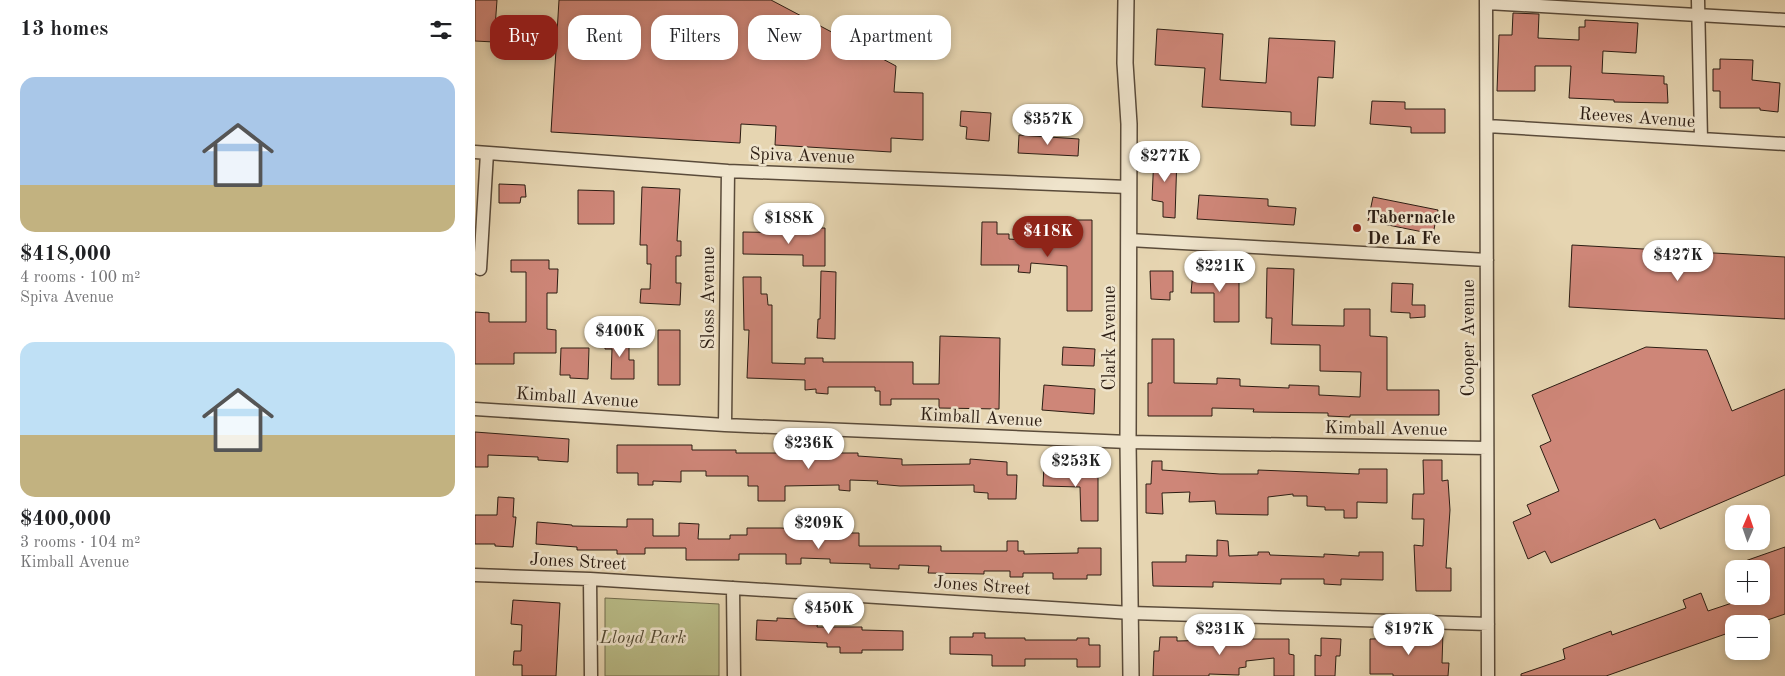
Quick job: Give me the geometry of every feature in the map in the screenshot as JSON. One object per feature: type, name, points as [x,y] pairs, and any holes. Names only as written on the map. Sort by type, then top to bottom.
[{"type":"street","name":"Clark Avenue","points":[[1126,0],[1125,63],[1129,124],[1131,676]]},
{"type":"street","points":[[1698,0],[1701,139]]},
{"type":"street","points":[[1487,1],[1785,20]]},
{"type":"street","name":"Cooper Avenue","points":[[1487,1],[1488,676]]},
{"type":"street","name":"Reeves Avenue","points":[[1487,126],[1785,144]]},
{"type":"street","name":"Spiva Avenue","points":[[481,153],[728,171],[1128,187]]},
{"type":"street","points":[[480,269],[481,153]]},
{"type":"street","name":"Sloss Avenue","points":[[725,424],[728,171]]},
{"type":"street","points":[[1129,240],[1487,260]]},
{"type":"street","name":"Kimball Avenue","points":[[475,409],[725,424],[1129,442],[1487,448]]},
{"type":"street","name":"Jones Street","points":[[475,575],[590,579],[1131,613],[1488,624]]},
{"type":"street","points":[[590,579],[591,676]]},
{"type":"street","points":[[733,588],[734,676]]},
{"type":"green space","name":"Lloyd Park","points":[[605,598],[719,604],[719,676],[605,676]]},
{"type":"building","points":[[475,0],[497,0],[496,15],[490,15],[490,42],[475,41]]},
{"type":"building","points":[[559,0],[771,0],[799,15],[748,15],[748,60],[821,60],[821,26],[831,32],[831,60],[885,60],[896,66],[894,92],[923,93],[923,140],[891,138],[891,152],[775,145],[776,126],[741,124],[740,143],[551,132],[555,60],[558,60]]},
{"type":"building","points":[[1513,13],[1539,14],[1538,38],[1579,40],[1579,27],[1585,27],[1585,20],[1638,23],[1636,53],[1603,51],[1602,73],[1664,76],[1664,84],[1667,84],[1668,103],[1614,102],[1614,100],[1569,98],[1571,66],[1535,66],[1535,91],[1497,91],[1499,35],[1512,35]]},
{"type":"building","points":[[1157,29],[1223,34],[1220,80],[1266,83],[1269,38],[1335,41],[1333,78],[1318,77],[1315,126],[1291,125],[1291,112],[1202,107],[1205,68],[1155,65]]},
{"type":"building","points":[[1720,59],[1753,60],[1752,80],[1780,83],[1778,112],[1760,110],[1760,108],[1720,108],[1720,91],[1713,91],[1713,69],[1720,69]]},
{"type":"building","points":[[1372,101],[1405,102],[1405,109],[1445,109],[1445,133],[1411,133],[1411,127],[1370,124]]},
{"type":"building","points":[[961,111],[991,113],[989,141],[966,139],[967,127],[960,126]]},
{"type":"building","points":[[1019,135],[1079,139],[1078,156],[1018,153]]},
{"type":"building","points":[[1154,154],[1177,155],[1175,218],[1163,217],[1163,202],[1152,200]]},
{"type":"building","points":[[499,184],[525,185],[526,197],[521,197],[520,203],[499,203]]},
{"type":"building","points":[[642,187],[680,189],[677,241],[681,241],[681,256],[676,256],[676,283],[681,283],[680,305],[640,303],[641,289],[650,289],[651,264],[647,264],[647,245],[640,245]]},
{"type":"building","points":[[578,190],[614,191],[614,224],[578,224]]},
{"type":"building","points":[[1199,195],[1268,199],[1268,206],[1296,208],[1294,225],[1197,219]]},
{"type":"building","points":[[1373,197],[1438,210],[1433,234],[1368,221]]},
{"type":"building","points":[[1067,220],[1092,220],[1092,311],[1067,311],[1067,266],[1031,263],[1030,273],[1018,272],[1019,265],[981,265],[982,222],[997,222],[997,234],[1009,234],[1009,239],[1067,243]]},
{"type":"building","points":[[803,228],[825,228],[825,266],[803,266],[803,255],[743,254],[743,232],[803,233]]},
{"type":"building","points":[[1572,245],[1785,257],[1785,319],[1569,307]]},
{"type":"building","points":[[511,260],[549,260],[549,269],[558,269],[557,293],[547,293],[547,329],[556,330],[556,353],[514,353],[514,364],[475,364],[475,312],[489,313],[489,322],[526,322],[526,272],[511,272]]},
{"type":"building","points":[[1267,268],[1294,269],[1292,325],[1344,326],[1344,309],[1370,309],[1370,336],[1387,337],[1387,390],[1439,390],[1439,415],[1350,415],[1350,417],[1328,416],[1328,413],[1253,412],[1254,409],[1212,408],[1212,416],[1148,416],[1148,383],[1152,383],[1152,339],[1174,339],[1174,383],[1217,384],[1217,378],[1240,379],[1240,386],[1289,388],[1289,385],[1319,386],[1319,395],[1360,397],[1361,372],[1320,371],[1320,345],[1271,344],[1272,318],[1266,318]]},
{"type":"building","points":[[821,271],[836,272],[835,339],[817,338],[818,319],[820,319]]},
{"type":"building","points":[[1150,271],[1173,271],[1173,292],[1170,292],[1170,300],[1151,299]]},
{"type":"building","points":[[1193,271],[1239,273],[1239,322],[1214,322],[1214,293],[1191,293]]},
{"type":"building","points":[[743,277],[761,277],[761,294],[767,294],[768,305],[772,305],[772,363],[805,364],[805,358],[823,358],[823,362],[913,362],[913,384],[939,384],[940,336],[1000,338],[999,409],[939,408],[939,399],[891,399],[891,405],[880,405],[880,391],[875,391],[875,387],[828,387],[828,394],[816,393],[816,389],[805,390],[805,380],[747,378],[749,330],[744,330]]},
{"type":"building","points":[[1392,283],[1413,284],[1412,305],[1425,305],[1425,317],[1410,318],[1410,313],[1391,312]]},
{"type":"building","points":[[658,330],[680,330],[680,385],[658,385]]},
{"type":"building","points":[[605,334],[620,334],[619,346],[629,346],[629,360],[634,360],[634,379],[611,379],[612,349],[605,349]]},
{"type":"building","points":[[1063,347],[1095,349],[1094,366],[1062,365]]},
{"type":"building","points":[[1646,347],[1707,350],[1732,411],[1785,389],[1785,475],[1660,529],[1655,519],[1551,563],[1545,551],[1528,559],[1513,522],[1531,514],[1527,505],[1559,491],[1540,446],[1551,441],[1532,395]]},
{"type":"building","points":[[561,348],[589,348],[588,379],[570,378],[570,375],[560,375]]},
{"type":"building","points":[[1044,385],[1095,389],[1094,414],[1042,410]]},
{"type":"building","points":[[475,432],[569,439],[568,462],[538,460],[538,457],[488,455],[488,467],[475,467]]},
{"type":"building","points":[[617,445],[692,445],[692,450],[736,450],[736,453],[858,453],[858,456],[902,459],[902,465],[970,464],[970,459],[1007,462],[1007,475],[1017,475],[1016,499],[988,499],[988,493],[974,492],[974,485],[900,486],[877,484],[878,481],[850,480],[850,491],[839,490],[839,485],[785,486],[785,501],[758,501],[758,486],[748,486],[748,476],[706,476],[706,471],[681,471],[681,482],[653,481],[653,485],[638,485],[638,473],[617,473]]},
{"type":"building","points":[[1423,460],[1442,460],[1442,481],[1448,480],[1450,510],[1446,568],[1451,568],[1451,591],[1416,591],[1414,545],[1423,546],[1424,519],[1412,519],[1413,494],[1424,494]]},
{"type":"building","points":[[1152,461],[1162,461],[1162,470],[1220,474],[1258,474],[1258,470],[1359,474],[1359,469],[1387,469],[1387,503],[1357,502],[1357,518],[1344,518],[1344,510],[1325,510],[1325,507],[1307,506],[1307,496],[1293,496],[1293,494],[1268,497],[1268,515],[1216,514],[1215,501],[1189,502],[1190,492],[1162,493],[1163,514],[1146,513],[1146,484],[1151,484]]},
{"type":"building","points":[[1044,464],[1069,465],[1068,475],[1098,474],[1098,521],[1081,521],[1080,487],[1043,486]]},
{"type":"building","points":[[498,497],[514,498],[513,517],[516,517],[513,547],[495,546],[495,544],[475,544],[475,515],[497,515]]},
{"type":"building","points":[[627,519],[653,519],[653,536],[679,536],[679,523],[699,524],[698,539],[730,539],[730,535],[747,535],[747,528],[781,528],[817,530],[817,533],[859,533],[859,546],[941,546],[941,551],[1007,551],[1007,541],[1018,541],[1018,551],[1024,551],[1024,554],[1078,553],[1078,548],[1101,548],[1101,575],[1087,575],[1087,579],[1053,579],[1053,573],[1023,573],[1023,577],[1010,577],[1010,571],[984,571],[984,574],[928,573],[929,566],[899,565],[899,569],[870,568],[870,564],[830,563],[830,559],[801,558],[801,564],[786,564],[786,554],[739,554],[739,560],[686,560],[686,548],[645,548],[645,554],[617,554],[617,550],[577,550],[577,547],[536,544],[537,522],[572,526],[627,527]]},
{"type":"building","points":[[1217,540],[1228,541],[1229,556],[1258,555],[1258,552],[1269,552],[1270,555],[1324,557],[1324,554],[1359,556],[1359,552],[1383,552],[1383,580],[1341,579],[1341,585],[1324,584],[1324,579],[1281,579],[1281,584],[1213,582],[1213,587],[1153,586],[1152,562],[1186,562],[1186,555],[1217,556]]},
{"type":"building","points":[[1785,547],[1785,614],[1770,619],[1770,615],[1725,615],[1725,634],[1606,676],[1521,676],[1521,674],[1565,659],[1563,649],[1611,631],[1612,635],[1686,608],[1683,600],[1701,593],[1708,611],[1726,605],[1770,605],[1770,560],[1748,560]]},
{"type":"building","points":[[513,600],[560,603],[556,676],[522,676],[522,665],[513,665],[514,651],[521,651],[522,625],[511,624]]},
{"type":"building","points":[[777,618],[818,620],[817,627],[862,627],[862,630],[903,631],[903,650],[862,650],[862,653],[840,653],[840,647],[827,647],[827,643],[756,640],[757,620],[777,621]]},
{"type":"building","points":[[1410,632],[1443,632],[1442,663],[1449,663],[1448,676],[1370,674],[1370,639],[1409,638]]},
{"type":"building","points":[[973,633],[985,633],[985,638],[1025,638],[1025,640],[1077,640],[1077,638],[1089,638],[1089,645],[1100,645],[1100,667],[1077,667],[1077,659],[1025,659],[1025,666],[992,666],[992,655],[950,654],[950,637],[973,637]]},
{"type":"building","points":[[1218,636],[1246,636],[1246,639],[1289,639],[1289,654],[1294,655],[1294,676],[1274,676],[1274,658],[1246,661],[1246,667],[1239,668],[1239,675],[1153,676],[1154,651],[1159,651],[1160,637],[1177,637],[1177,641],[1218,640]]},
{"type":"building","points":[[1321,638],[1341,639],[1340,656],[1336,656],[1335,676],[1315,676],[1315,655],[1321,656]]},
{"type":"place","name":"Tabernacle De La Fe","points":[[1357,228]]}]
